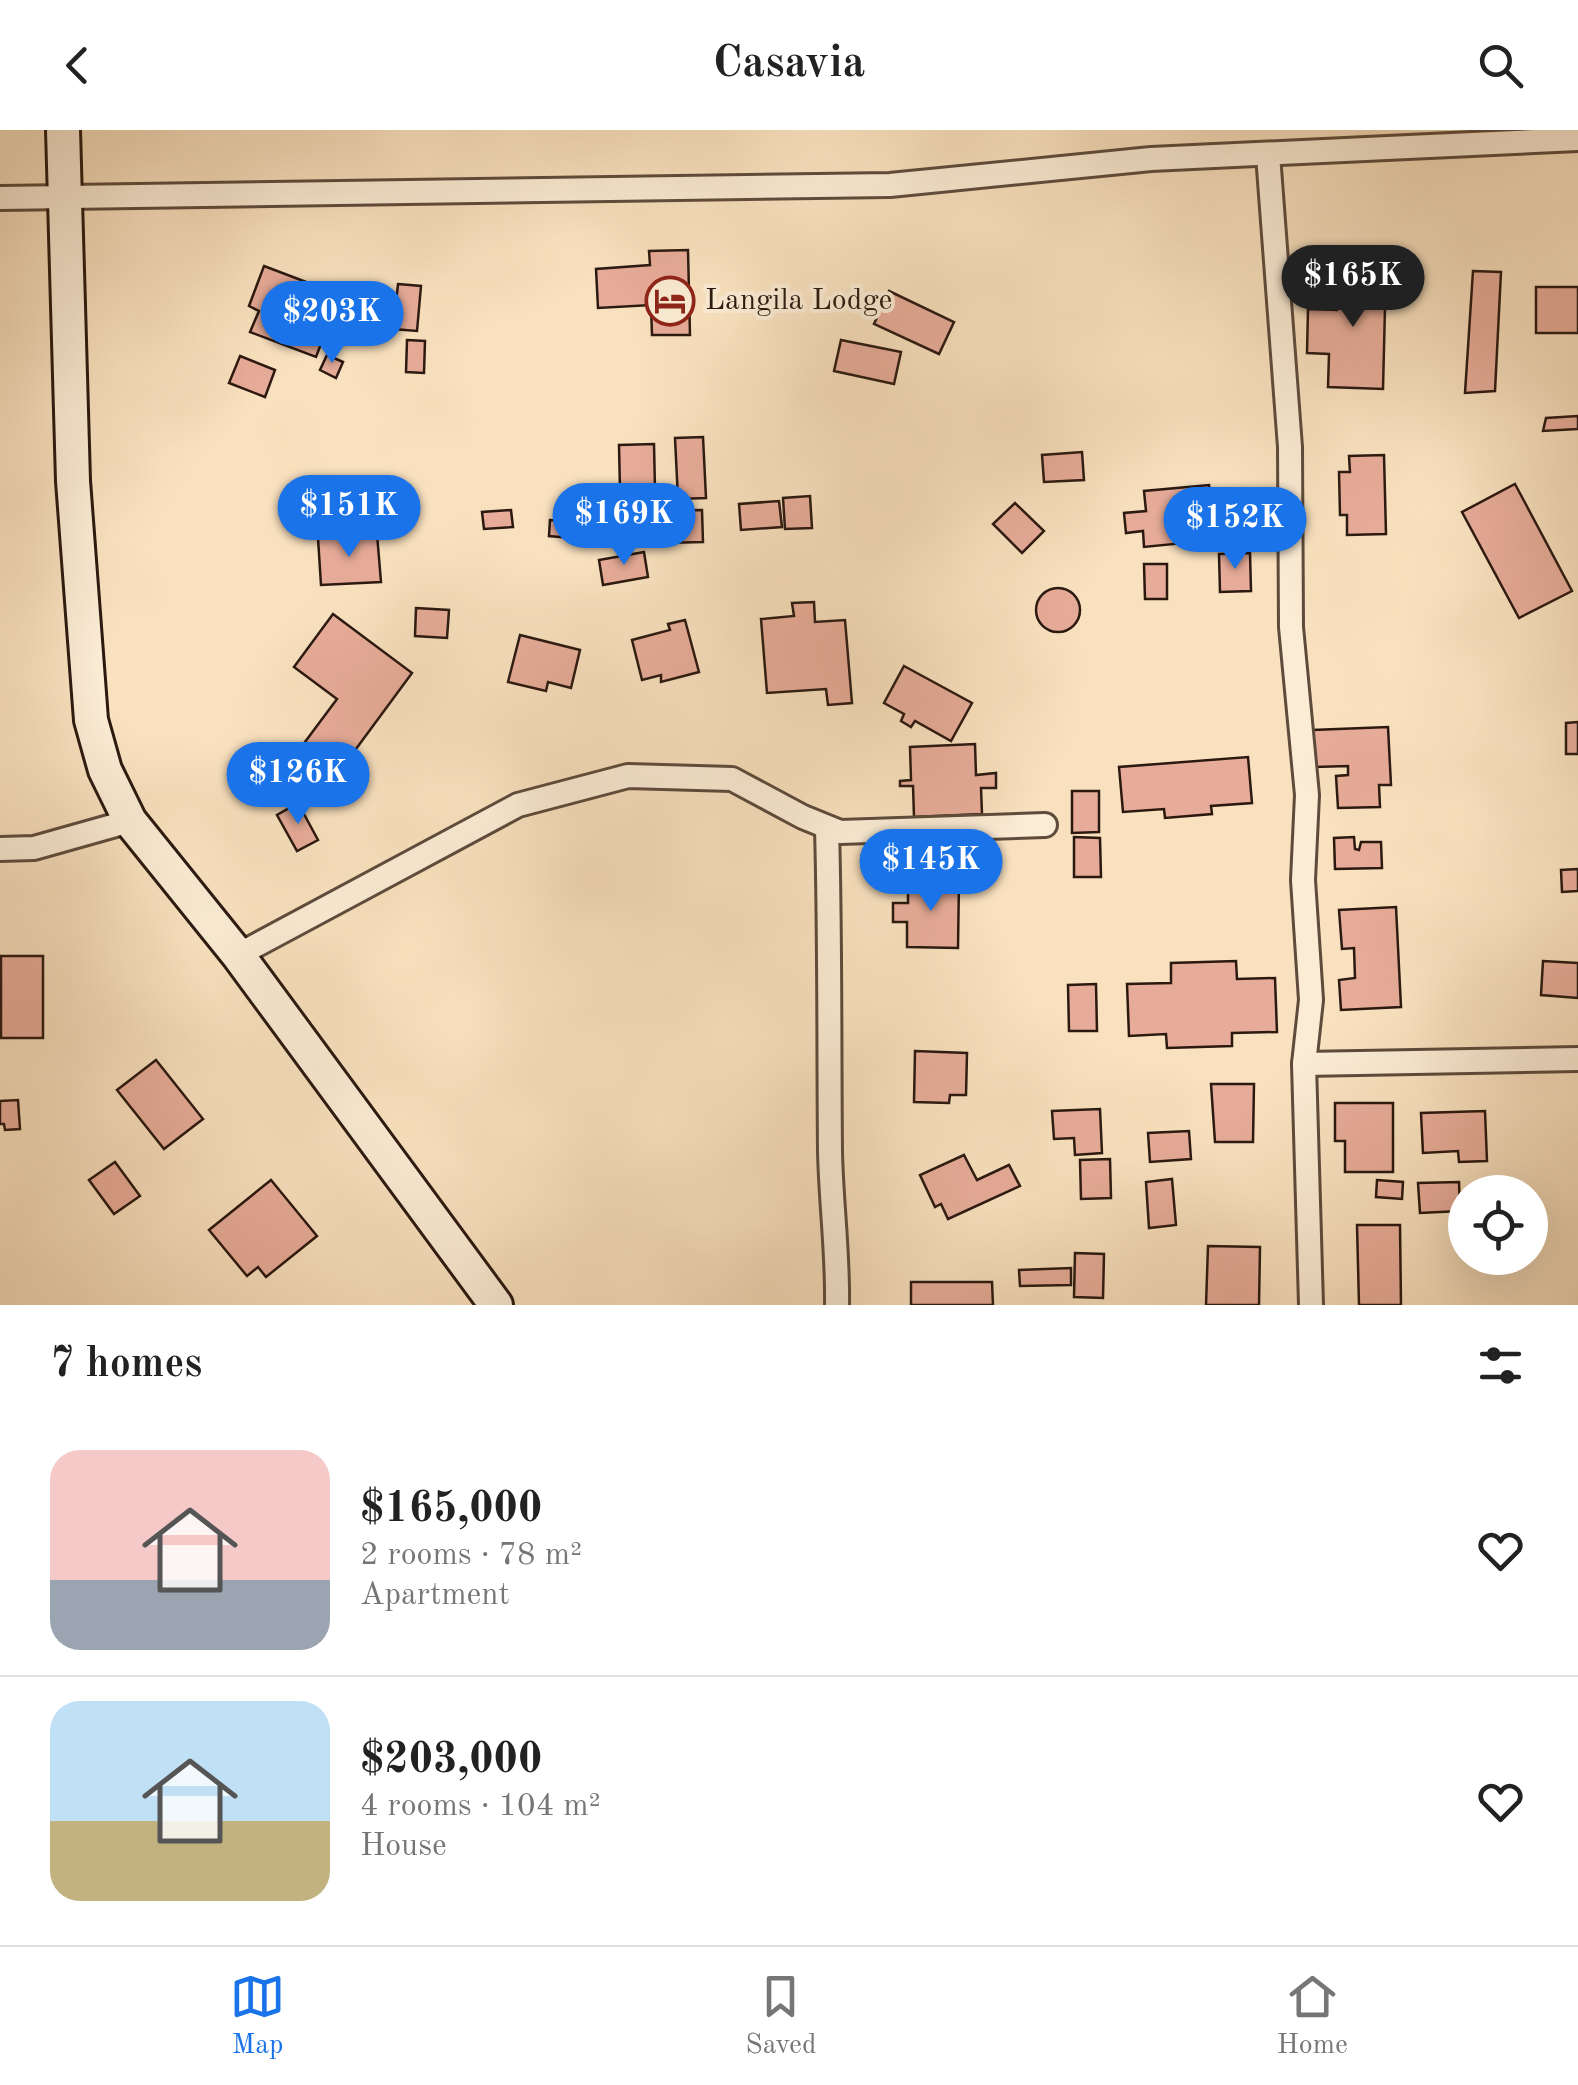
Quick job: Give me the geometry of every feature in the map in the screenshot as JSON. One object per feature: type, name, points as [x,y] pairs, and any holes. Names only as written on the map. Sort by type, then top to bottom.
[{"type":"street","points":[[63,130],[73,481],[91,720],[105,770],[130,822],[238,955],[496,1305]]},
{"type":"street","points":[[0,198],[890,184],[1151,159],[1578,139]]},
{"type":"street","points":[[1268,156],[1290,447],[1291,627],[1307,795],[1304,880],[1312,1000],[1304,1064],[1312,1305]]},
{"type":"street","points":[[238,955],[518,805],[628,776],[732,780],[840,832],[1046,825]]},
{"type":"street","points":[[0,850],[34,848],[130,822]]},
{"type":"street","points":[[828,828],[830,1155],[838,1249],[837,1305]]},
{"type":"street","points":[[1304,1064],[1578,1059]]},
{"type":"building","points":[[688,250],[690,335],[652,335],[651,305],[598,308],[596,269],[650,265],[649,251]]},
{"type":"building","points":[[264,266],[322,288],[313,312],[307,310],[301,324],[310,325],[305,337],[321,344],[316,357],[250,332],[259,311],[249,306]]},
{"type":"building","points":[[1339,266],[1386,267],[1383,389],[1328,387],[1329,354],[1307,353],[1308,309],[1337,310]]},
{"type":"building","points":[[1473,271],[1501,272],[1495,391],[1465,393]]},
{"type":"building","points":[[398,284],[421,286],[417,331],[393,329]]},
{"type":"building","points":[[1536,287],[1578,287],[1578,333],[1536,333]]},
{"type":"building","points":[[889,291],[954,322],[939,354],[874,324]]},
{"type":"building","points":[[407,340],[425,341],[424,373],[406,372]]},
{"type":"building","points":[[841,340],[901,352],[894,384],[834,371]]},
{"type":"building","points":[[327,355],[343,362],[336,378],[320,370]]},
{"type":"building","points":[[240,356],[275,370],[265,397],[229,383]]},
{"type":"building","points":[[1578,416],[1578,429],[1543,431],[1546,418]]},
{"type":"building","points":[[703,437],[706,498],[678,499],[675,438]]},
{"type":"building","points":[[654,444],[655,490],[620,490],[619,445]]},
{"type":"building","points":[[1082,452],[1084,480],[1044,482],[1042,455]]},
{"type":"building","points":[[1384,455],[1386,534],[1347,535],[1347,515],[1340,515],[1339,472],[1350,472],[1349,456]]},
{"type":"building","points":[[1515,484],[1572,591],[1519,618],[1462,512]]},
{"type":"building","points":[[1209,485],[1215,540],[1144,547],[1143,531],[1126,533],[1124,513],[1146,511],[1144,491]]},
{"type":"building","points":[[810,496],[812,528],[785,529],[783,498]]},
{"type":"building","points":[[623,497],[625,518],[599,520],[597,500]]},
{"type":"building","points":[[779,501],[782,527],[741,530],[739,504]]},
{"type":"building","points":[[1015,503],[1044,531],[1022,553],[993,524]]},
{"type":"building","points":[[511,510],[513,527],[484,529],[482,512]]},
{"type":"building","points":[[702,510],[703,542],[662,543],[661,536],[642,536],[641,511]]},
{"type":"building","points":[[550,520],[573,522],[571,538],[549,536]]},
{"type":"building","points":[[377,534],[381,582],[321,585],[318,538]]},
{"type":"building","points":[[644,552],[648,577],[603,585],[599,560]]},
{"type":"building","points":[[1250,553],[1251,591],[1220,592],[1219,554]]},
{"type":"building","points":[[1144,564],[1167,564],[1167,599],[1145,599]]},
{"type":"building","points":[[1058,588],[1074,594],[1080,610],[1074,626],[1058,632],[1042,626],[1036,610],[1042,594]]},
{"type":"building","points":[[814,602],[815,622],[845,620],[852,703],[828,705],[826,689],[767,693],[761,619],[794,616],[792,603]]},
{"type":"building","points":[[416,608],[449,610],[447,638],[415,636]]},
{"type":"building","points":[[333,614],[412,673],[339,772],[302,746],[337,699],[294,667]]},
{"type":"building","points":[[685,620],[699,672],[661,682],[661,675],[642,680],[632,640],[670,630],[668,624]]},
{"type":"building","points":[[520,635],[580,650],[571,688],[548,682],[546,691],[508,682]]},
{"type":"building","points":[[904,666],[972,703],[951,741],[915,721],[911,727],[901,721],[904,714],[884,703]]},
{"type":"building","points":[[1578,722],[1578,754],[1566,754],[1566,723]]},
{"type":"building","points":[[1388,727],[1391,785],[1379,785],[1380,807],[1338,808],[1336,776],[1348,775],[1348,766],[1315,767],[1313,730]]},
{"type":"building","points":[[975,744],[976,775],[996,773],[996,788],[981,788],[982,814],[914,817],[913,786],[900,786],[900,781],[911,780],[910,747]]},
{"type":"building","points":[[1248,757],[1252,803],[1211,806],[1212,814],[1165,818],[1164,809],[1123,812],[1119,767]]},
{"type":"building","points":[[1072,791],[1099,791],[1099,832],[1072,833]]},
{"type":"building","points":[[298,803],[318,840],[297,851],[277,815]]},
{"type":"building","points":[[1074,837],[1100,838],[1101,877],[1074,877]]},
{"type":"building","points":[[1354,837],[1355,849],[1359,850],[1361,842],[1381,842],[1382,868],[1335,869],[1334,838]]},
{"type":"building","points":[[1578,869],[1578,891],[1562,892],[1561,870]]},
{"type":"building","points":[[908,880],[959,880],[958,948],[907,947],[907,922],[893,922],[893,903],[908,903]]},
{"type":"building","points":[[1396,907],[1401,1007],[1341,1010],[1339,980],[1355,978],[1354,948],[1342,949],[1339,910]]},
{"type":"building","points":[[1,956],[43,956],[43,1038],[1,1038]]},
{"type":"building","points":[[1236,961],[1237,979],[1275,978],[1277,1032],[1232,1033],[1232,1046],[1167,1048],[1166,1034],[1129,1036],[1127,984],[1171,983],[1171,963]]},
{"type":"building","points":[[1543,961],[1578,963],[1578,998],[1541,995]]},
{"type":"building","points":[[1096,984],[1097,1031],[1069,1031],[1068,985]]},
{"type":"building","points":[[915,1051],[967,1053],[966,1095],[950,1095],[949,1103],[914,1102]]},
{"type":"building","points":[[156,1060],[203,1119],[164,1149],[117,1090]]},
{"type":"building","points":[[1211,1084],[1254,1084],[1253,1142],[1215,1142]]},
{"type":"building","points":[[18,1100],[20,1129],[5,1130],[4,1124],[0,1124],[0,1101]]},
{"type":"building","points":[[1335,1103],[1393,1103],[1393,1172],[1345,1172],[1345,1141],[1335,1141]]},
{"type":"building","points":[[1100,1109],[1102,1153],[1075,1155],[1074,1138],[1054,1139],[1052,1111]]},
{"type":"building","points":[[1485,1111],[1487,1161],[1459,1162],[1458,1151],[1423,1153],[1421,1113]]},
{"type":"building","points":[[1189,1131],[1191,1159],[1150,1162],[1148,1133]]},
{"type":"building","points":[[964,1155],[977,1180],[1009,1165],[1020,1186],[948,1219],[941,1204],[935,1207],[920,1175]]},
{"type":"building","points":[[1110,1159],[1111,1198],[1081,1199],[1080,1160]]},
{"type":"building","points":[[115,1162],[140,1196],[114,1214],[89,1180]]},
{"type":"building","points":[[1172,1179],[1176,1225],[1149,1228],[1146,1182]]},
{"type":"building","points":[[271,1180],[317,1236],[266,1277],[258,1267],[247,1276],[209,1230]]},
{"type":"building","points":[[1377,1180],[1403,1182],[1402,1199],[1376,1197]]},
{"type":"building","points":[[1448,1182],[1448,1212],[1420,1213],[1418,1183]]},
{"type":"building","points":[[1357,1225],[1400,1225],[1401,1305],[1359,1305]]},
{"type":"building","points":[[1208,1246],[1260,1247],[1259,1305],[1206,1305]]},
{"type":"building","points":[[1075,1253],[1104,1254],[1103,1298],[1074,1297]]},
{"type":"building","points":[[1071,1268],[1071,1285],[1020,1286],[1019,1270]]},
{"type":"building","points":[[911,1282],[992,1282],[993,1305],[911,1305]]},
{"type":"place","name":"Langila Lodge","points":[[670,301]]}]
